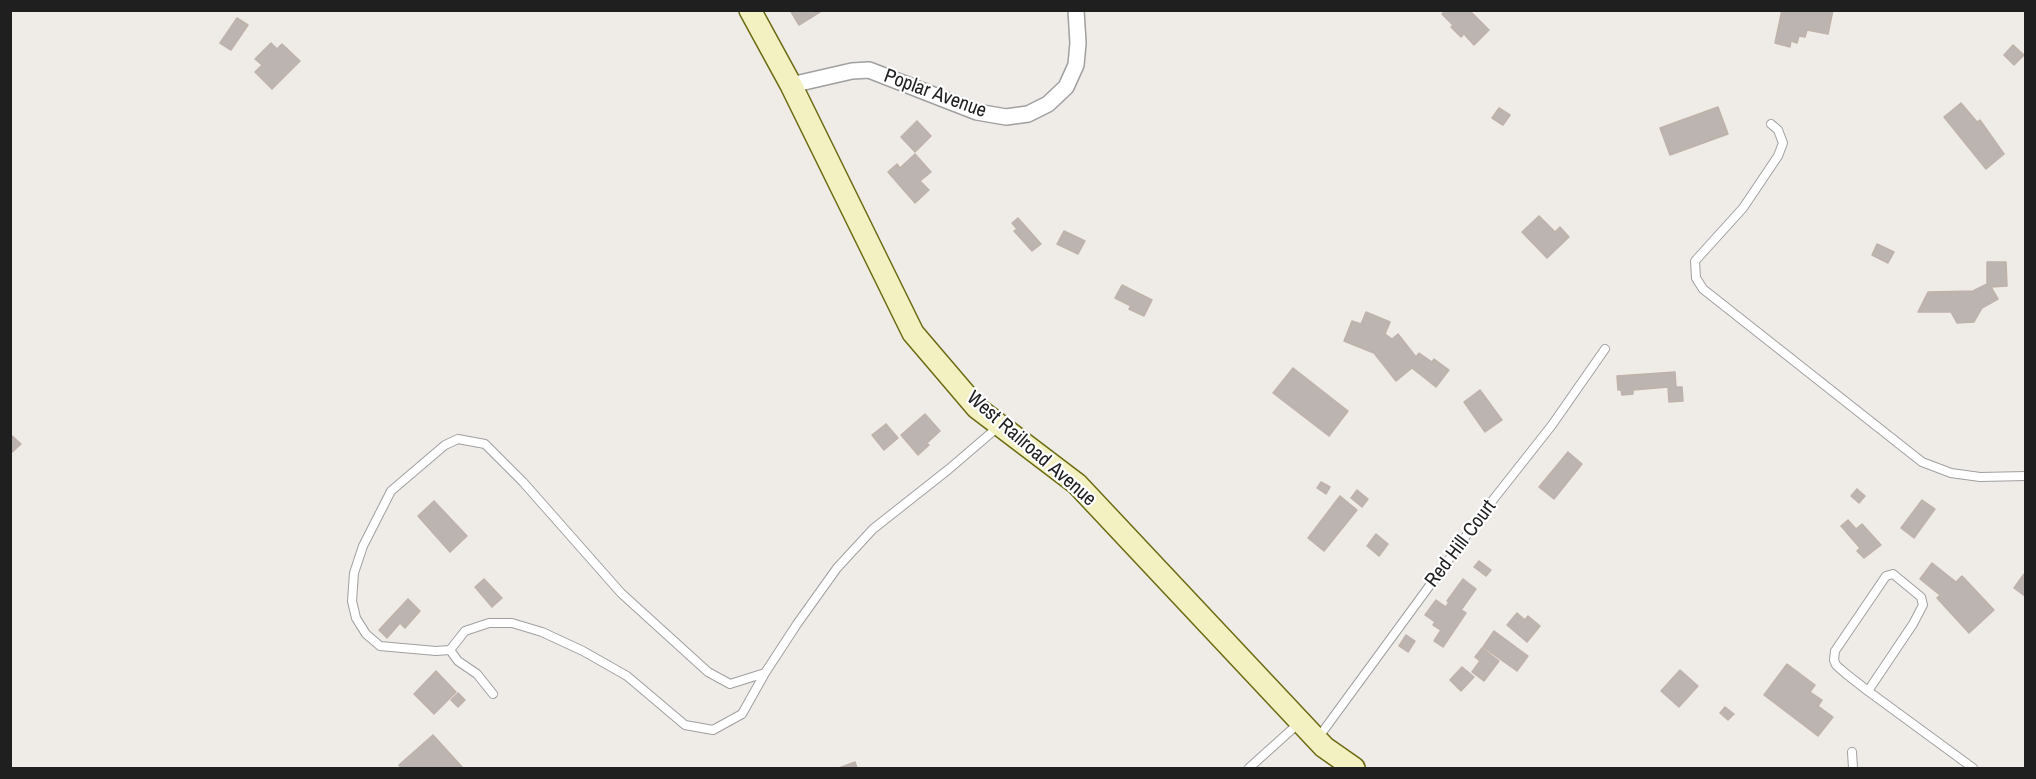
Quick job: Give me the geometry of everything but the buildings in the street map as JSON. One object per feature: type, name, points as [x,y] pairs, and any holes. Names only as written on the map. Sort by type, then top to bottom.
[{"type":"main road","name":"West Railroad Avenue","points":[[750,10],[790,85],[913,333],[977,408],[1077,484],[1324,747],[1354,768]]},
{"type":"street","name":"Poplar Avenue","points":[[790,85],[852,71],[869,70],[977,112],[1006,117],[1028,114],[1048,104],[1066,87],[1076,65],[1078,43],[1076,10]]},
{"type":"lane","points":[[1771,124],[1778,130],[1783,143],[1778,156],[1743,208],[1695,261],[1696,278],[1703,289],[1922,462],[1951,473],[1980,477],[2025,476]]},
{"type":"lane","name":"Red Hill Court","points":[[1317,739],[1485,510],[1552,425],[1605,350]]},
{"type":"lane","points":[[765,673],[730,684],[708,672],[621,592],[524,482],[484,444],[458,439],[445,445],[391,491],[360,555],[354,573],[352,601],[356,618],[366,634],[380,646],[450,650],[465,631],[489,623],[512,623],[542,632],[583,651],[627,676],[685,725],[713,730],[742,714],[797,624],[837,568],[873,529],[999,426]]},
{"type":"lane","points":[[1868,691],[1913,624],[1923,605],[1921,597],[1893,574],[1886,576],[1833,656],[1836,665],[1868,691],[1973,768]]},
{"type":"lane","points":[[450,650],[458,662],[477,674],[493,694]]},
{"type":"lane","points":[[1249,768],[1300,722]]},
{"type":"lane","points":[[1852,753],[1853,768]]}]
